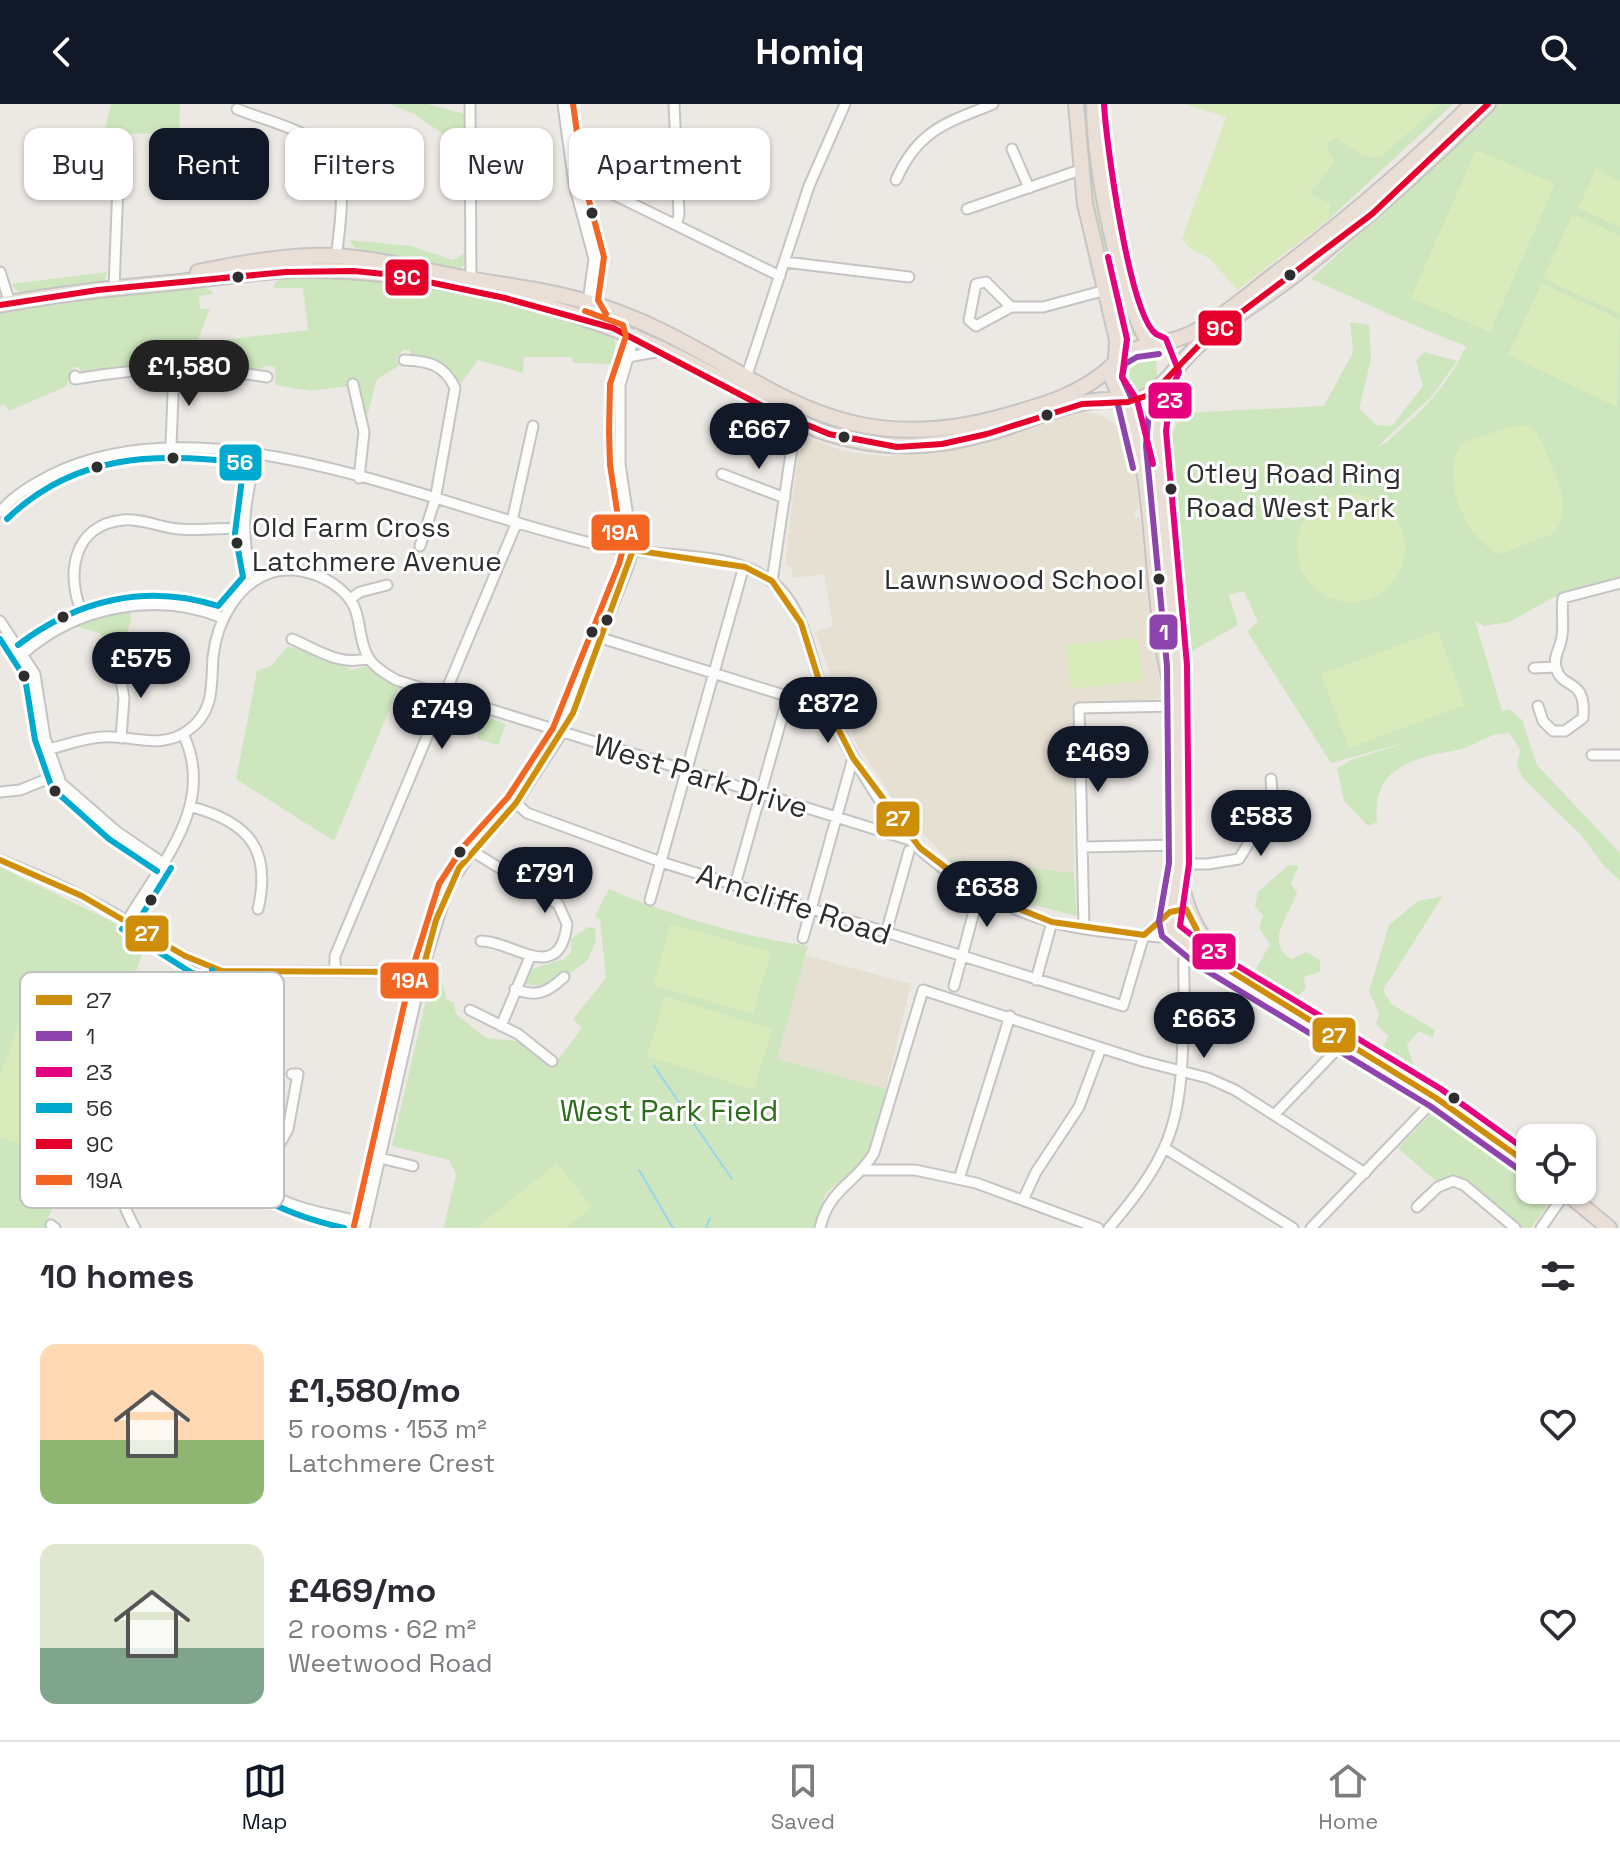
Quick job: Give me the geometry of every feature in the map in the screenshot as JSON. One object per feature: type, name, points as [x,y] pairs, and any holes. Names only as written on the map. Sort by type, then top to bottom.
[{"type":"highway","points":[[1094,104],[1104,199],[1136,317],[1169,373]]},
{"type":"highway","points":[[5,304],[140,286],[201,271],[290,257],[588,302],[632,318],[824,417],[875,430],[929,431],[989,420],[1053,401],[1096,381],[1114,362],[1153,344],[1190,334],[1318,242],[1427,149],[1472,104]]},
{"type":"highway","points":[[1488,104],[1400,188],[1298,272],[1193,350],[1169,373],[1161,388],[1156,445],[1169,561],[1176,706],[1178,867],[1170,912],[1171,932],[1181,942],[1436,1098],[1516,1155]]},
{"type":"highway","points":[[1074,108],[1080,170],[1117,340],[1115,390],[1125,402],[1142,457],[1163,654],[1176,706]]},
{"type":"highway","points":[[471,284],[636,337],[796,420],[846,440],[900,448],[929,446],[991,433],[1081,403],[1125,402],[1161,388]]},
{"type":"highway","points":[[1178,867],[1186,909],[1196,930],[1232,972]]},
{"type":"highway","points":[[1170,912],[1186,909]]},
{"type":"highway","points":[[1181,942],[1196,930]]},
{"type":"highway","points":[[1580,1204],[1609,1228]]},
{"type":"street","points":[[470,104],[471,284]]},
{"type":"street","points":[[563,104],[569,148]]},
{"type":"street","points":[[674,104],[679,215],[676,225]]},
{"type":"street","points":[[746,378],[809,186],[845,104]]},
{"type":"street","points":[[896,180],[906,157],[925,135],[993,104]]},
{"type":"street","points":[[237,109],[318,143],[331,153],[338,167],[339,183],[336,264]]},
{"type":"street","points":[[1012,149],[1029,188]]},
{"type":"street","points":[[967,209],[1080,170]]},
{"type":"street","points":[[114,288],[117,200]]},
{"type":"street","points":[[578,200],[594,259],[588,302],[600,325]]},
{"type":"street","points":[[625,200],[780,276]]},
{"type":"street","points":[[785,262],[909,277]]},
{"type":"street","points":[[0,272],[5,304]]},
{"type":"street","points":[[1011,307],[992,285],[986,282],[976,284],[969,320],[976,326],[1011,307],[1043,307],[1106,290]]},
{"type":"street","points":[[564,314],[588,302]]},
{"type":"street","points":[[284,1201],[364,1225],[422,972],[448,888],[472,851],[516,803],[562,733],[633,550],[620,464],[620,385],[636,337],[632,318]]},
{"type":"street","points":[[636,337],[656,330]]},
{"type":"street","points":[[628,357],[661,351]]},
{"type":"street","points":[[404,360],[433,363],[443,369],[455,388],[435,500],[420,546]]},
{"type":"street","points":[[75,376],[75,379],[115,372],[174,369],[267,377]]},
{"type":"street","points":[[171,445],[174,369]]},
{"type":"street","points":[[353,384],[364,432],[359,478]]},
{"type":"street","points":[[772,581],[796,420]]},
{"type":"street","points":[[335,972],[335,956],[447,697],[515,522],[533,426]]},
{"type":"street","points":[[0,512],[16,496],[70,465],[140,447],[171,445],[256,454],[359,478],[607,547],[745,567],[772,581],[801,623],[828,709],[853,758],[910,840],[979,893],[1052,922],[1181,942],[1180,1104],[1166,1149],[1140,1192],[1109,1228]]},
{"type":"street","points":[[255,580],[246,559],[242,528],[256,454]]},
{"type":"street","points":[[722,474],[785,498]]},
{"type":"street","points":[[83,615],[74,594],[75,556],[86,536],[106,523],[127,520],[179,529],[242,528]]},
{"type":"street","points":[[49,749],[84,740],[121,738],[156,742],[183,734],[193,727],[208,707],[213,689],[213,655],[223,618],[234,599],[255,580],[282,570],[305,571],[321,577],[350,599],[361,620],[369,658],[352,663],[338,660],[292,639]]},
{"type":"street","points":[[650,900],[742,573]]},
{"type":"street","points":[[1538,706],[1543,721],[1553,731],[1565,731],[1583,718],[1583,695],[1577,686],[1561,678],[1556,667],[1562,637],[1563,598],[1620,583]]},
{"type":"street","points":[[350,599],[360,592],[387,585]]},
{"type":"street","points":[[24,653],[42,637],[83,615],[126,607],[172,607],[223,618]]},
{"type":"street","points":[[0,621],[35,674],[57,775],[72,796],[163,863]]},
{"type":"street","points":[[598,637],[828,709]]},
{"type":"street","name":"West Park Drive","points":[[369,658],[396,680],[910,840]]},
{"type":"street","points":[[118,663],[124,698],[121,738]]},
{"type":"street","points":[[1534,668],[1556,667]]},
{"type":"street","points":[[735,885],[788,696]]},
{"type":"street","points":[[1084,928],[1079,708],[1176,706]]},
{"type":"street","points":[[127,921],[163,863],[192,807],[193,753],[183,734]]},
{"type":"street","points":[[1592,755],[1620,755]]},
{"type":"street","points":[[803,938],[853,758]]},
{"type":"street","points":[[0,792],[20,790],[57,775]]},
{"type":"street","points":[[1178,867],[1239,859],[1273,803],[1271,779]]},
{"type":"street","name":"Arncliffe Road","points":[[516,803],[527,813],[661,862],[1123,1006],[1144,935]]},
{"type":"street","points":[[192,807],[233,821],[250,837],[261,871],[258,909]]},
{"type":"street","points":[[1083,847],[1178,845]]},
{"type":"street","points":[[472,851],[561,908],[567,924],[560,945],[548,956],[530,957],[492,941],[481,941]]},
{"type":"street","points":[[886,933],[909,851]]},
{"type":"street","points":[[0,860],[56,884],[127,921],[196,964],[222,971],[422,972]]},
{"type":"street","points":[[954,986],[979,893]]},
{"type":"street","points":[[1144,935],[1170,912]]},
{"type":"street","points":[[1036,980],[1052,922]]},
{"type":"street","points":[[501,1026],[530,957]]},
{"type":"street","points":[[515,989],[527,994],[543,993],[564,977]]},
{"type":"street","points":[[1225,1025],[1229,1027],[1256,987]]},
{"type":"street","points":[[820,1228],[833,1194],[863,1170],[874,1153],[891,1106],[923,990],[1235,1090],[1365,1173]]},
{"type":"street","points":[[470,1010],[501,1026],[552,1061]]},
{"type":"street","points":[[959,1179],[1010,1016]]},
{"type":"street","points":[[1275,1114],[1345,1041]]},
{"type":"street","points":[[1024,1198],[1036,1172],[1079,1107],[1101,1048]]},
{"type":"street","points":[[284,1136],[298,1074],[292,1074]]},
{"type":"street","points":[[1311,1228],[1436,1098]]},
{"type":"street","points":[[1166,1149],[1293,1228]]},
{"type":"street","points":[[380,1158],[413,1166]]},
{"type":"street","points":[[863,1170],[915,1170],[959,1179],[1024,1198],[1098,1228]]},
{"type":"street","points":[[1417,1207],[1442,1184],[1459,1182],[1515,1228]]},
{"type":"street","points":[[1541,1228],[1557,1204]]},
{"type":"street","points":[[124,1208],[135,1228]]},
{"type":"shaded area","name":"Lawnswood School","points":[[1081,412],[1103,416],[1125,431],[1133,458],[1139,509],[1134,511],[1135,518],[1140,517],[1161,695],[1157,699],[1073,705],[1074,873],[947,859],[902,812],[857,745],[815,632],[833,626],[824,574],[793,578],[792,568],[785,564],[799,444],[808,437],[843,451],[883,456],[927,454],[977,446]]},
{"type":"shaded area","points":[[805,955],[911,984],[886,1089],[777,1059]]},
{"type":"green space","points":[[111,104],[180,104],[179,128],[149,128],[149,133],[133,134],[133,128],[105,128]]},
{"type":"green space","points":[[390,104],[428,104],[464,114],[464,128],[440,128],[440,132],[414,114]]},
{"type":"green space","points":[[1080,104],[1090,104],[1138,335],[1122,338],[1086,188]]},
{"type":"green space","points":[[1185,104],[1440,104],[1380,158],[1365,156],[1336,138],[1326,144],[1334,162],[1309,194],[1330,204],[1328,220],[1237,290],[1210,259],[1191,249],[1182,239],[1226,117]]},
{"type":"green space","points":[[1428,104],[1453,104],[1328,220],[1330,204],[1309,194],[1334,162],[1325,144],[1336,138],[1365,156]]},
{"type":"green space","points":[[1498,104],[1620,104],[1620,584],[1607,583],[1552,598],[1509,622],[1484,626],[1475,621],[1502,711],[1510,709],[1522,720],[1537,765],[1620,853],[1620,881],[1603,865],[1581,835],[1523,778],[1517,766],[1520,750],[1509,733],[1425,757],[1398,769],[1381,789],[1377,822],[1368,826],[1344,801],[1337,768],[1351,760],[1411,741],[1331,763],[1247,631],[1258,622],[1244,591],[1229,595],[1238,625],[1183,656],[1180,568],[1169,442],[1181,413],[1324,406],[1353,352],[1350,322],[1369,325],[1371,359],[1359,409],[1377,425],[1392,426],[1423,386],[1416,361],[1424,352],[1457,361],[1432,396],[1378,446],[1386,443],[1421,410],[1441,388],[1466,346],[1311,279]]},
{"type":"green space","points":[[1476,150],[1555,184],[1490,332],[1411,298]]},
{"type":"green space","points":[[1596,169],[1620,181],[1620,227],[1578,208]]},
{"type":"green space","points":[[1573,214],[1620,236],[1620,314],[1543,278]]},
{"type":"green space","points":[[349,240],[411,246],[453,260],[465,253],[464,266],[459,268],[355,248]]},
{"type":"green space","points":[[107,272],[104,283],[20,294],[11,284]]},
{"type":"green space","points":[[313,275],[377,280],[471,295],[578,322],[615,340],[615,364],[573,363],[572,357],[524,357],[523,373],[478,360],[459,386],[446,367],[403,350],[396,359],[399,366],[377,379],[367,416],[358,385],[311,391],[275,385],[275,367],[266,366],[258,371],[188,363],[83,373],[78,367],[72,368],[67,386],[9,411],[4,404],[0,406],[0,312],[203,285],[214,294],[199,296],[200,309],[210,308],[197,343],[308,330],[303,288],[273,288],[284,277]]},
{"type":"green space","points":[[1542,283],[1620,320],[1617,407],[1508,355]]},
{"type":"green space","points":[[1143,352],[1156,359],[1157,377],[1135,397],[1128,395],[1118,382],[1120,370],[1124,362]]},
{"type":"green space","points":[[1527,425],[1537,433],[1556,478],[1563,514],[1552,534],[1500,554],[1476,536],[1466,521],[1454,487],[1456,455],[1464,442],[1509,427]]},
{"type":"green space","points":[[1351,494],[1372,498],[1389,510],[1401,527],[1405,548],[1401,569],[1389,586],[1372,598],[1351,602],[1330,598],[1313,586],[1301,569],[1297,548],[1301,527],[1313,510],[1330,498]]},
{"type":"green space","points":[[130,611],[131,621],[120,653],[107,656],[106,640],[99,633],[76,626],[87,619]]},
{"type":"green space","points":[[1438,631],[1465,705],[1349,748],[1321,674]]},
{"type":"green space","points":[[1138,637],[1143,681],[1071,689],[1065,645]]},
{"type":"green space","points":[[287,647],[303,648],[352,670],[368,666],[398,689],[334,841],[236,779],[257,671],[272,665]]},
{"type":"green space","points":[[484,716],[506,724],[498,745],[477,739]]},
{"type":"green space","points":[[947,859],[1074,873],[1077,916],[1002,897]]},
{"type":"green space","points":[[1289,865],[1299,866],[1291,883],[1297,893],[1281,928],[1279,945],[1291,959],[1306,952],[1320,960],[1320,972],[1303,977],[1306,988],[1298,996],[1267,981],[1256,969],[1270,944],[1259,928],[1263,916],[1255,906],[1258,892]]},
{"type":"green space","points":[[0,867],[115,923],[145,946],[136,972],[20,972],[20,1208],[52,1208],[45,1228],[0,1228]]},
{"type":"green space","name":"West Park Field","points":[[609,889],[707,924],[808,946],[777,1059],[886,1089],[889,1102],[874,1143],[861,1163],[825,1194],[817,1228],[444,1228],[456,1174],[449,1160],[392,1146],[434,965],[440,971],[446,999],[454,1003],[456,1014],[486,1038],[518,1041],[552,1067],[582,1028],[573,1019],[606,978],[600,919],[595,916]]},
{"type":"green space","points":[[1443,896],[1383,990],[1391,1004],[1435,1030],[1433,1038],[1419,1031],[1407,1045],[1414,1067],[1383,1046],[1389,1036],[1376,1024],[1379,1014],[1369,991],[1389,925],[1418,901]]},
{"type":"green space","points":[[671,924],[771,952],[753,1014],[653,985]]},
{"type":"green space","points":[[588,927],[595,928],[596,941],[587,961],[545,985],[524,983],[532,969],[564,959],[571,952],[571,939]]},
{"type":"green space","points":[[665,996],[772,1029],[754,1090],[647,1056]]},
{"type":"green space","points":[[20,1021],[20,1145],[0,1137],[0,1076]]},
{"type":"green space","points":[[1435,1110],[1516,1168],[1516,1204],[1549,1204],[1531,1228],[1521,1228],[1467,1182],[1450,1177],[1438,1183],[1398,1148]]},
{"type":"green space","points":[[557,1163],[592,1207],[566,1228],[476,1228]]},
{"type":"waterway","points":[[654,1066],[732,1179]]},
{"type":"waterway","points":[[639,1170],[673,1228]]},
{"type":"waterway","points":[[706,1228],[710,1218]]},
{"type":"transit line","name":"19A","points":[[573,104],[584,182],[604,257],[598,300],[606,314]]},
{"type":"transit line","name":"23","points":[[1104,104],[1121,225],[1137,295],[1146,320],[1156,334],[1166,339],[1179,372],[1171,391],[1166,431],[1187,665],[1189,864],[1180,926],[1208,948],[1441,1089],[1516,1143]]},
{"type":"transit line","name":"9C","points":[[0,305],[98,290],[286,272],[354,271],[395,275],[505,298],[613,328],[764,407],[829,434],[897,447],[942,444],[987,434],[1082,404],[1128,402],[1152,394],[1203,341],[1372,214],[1488,104]]},
{"type":"transit line","name":"23","points":[[1108,257],[1127,339],[1122,377],[1137,400],[1153,464]]},
{"type":"transit line","name":"19A","points":[[354,1226],[412,970],[439,884],[463,847],[508,797],[553,728],[623,549],[610,465],[609,431],[610,384],[626,336],[623,325],[585,311]]},
{"type":"transit line","name":"1","points":[[1131,397],[1122,377],[1125,364],[1137,357],[1159,354]]},
{"type":"transit line","name":"1","points":[[1151,387],[1146,446],[1167,666],[1169,863],[1159,921],[1162,936],[1197,965],[1430,1106],[1516,1167]]},
{"type":"transit line","name":"1","points":[[1118,405],[1133,468]]},
{"type":"transit line","name":"56","points":[[7,519],[33,497],[60,481],[117,462],[179,458],[244,463],[235,533],[243,577],[218,606],[165,596],[113,600],[64,617],[18,645]]},
{"type":"transit line","name":"27","points":[[633,550],[745,567],[772,581],[801,623],[828,709],[853,758],[920,848],[979,893],[1052,922],[1144,935],[1170,912],[1186,909],[1202,940],[1232,972],[1436,1098],[1516,1155]]},
{"type":"transit line","name":"27","points":[[422,972],[436,920],[459,868],[516,803],[573,713],[633,550]]},
{"type":"transit line","name":"56","points":[[0,639],[25,678],[35,740],[52,788],[109,839],[157,871]]},
{"type":"transit line","name":"27","points":[[0,860],[82,896],[185,956],[222,971],[422,972]]},
{"type":"transit line","name":"56","points":[[135,926],[171,868]]},
{"type":"transit line","name":"56","points":[[122,929],[190,972]]},
{"type":"transit line","name":"56","points":[[283,1208],[344,1228]]},
{"type":"place","name":"Otley Road Ring Road West Park","points":[[1171,489]]},
{"type":"place","name":"Old Farm Cross Latchmere Avenue","points":[[237,543]]},
{"type":"place","name":"Lawnswood School","points":[[1159,579]]}]
